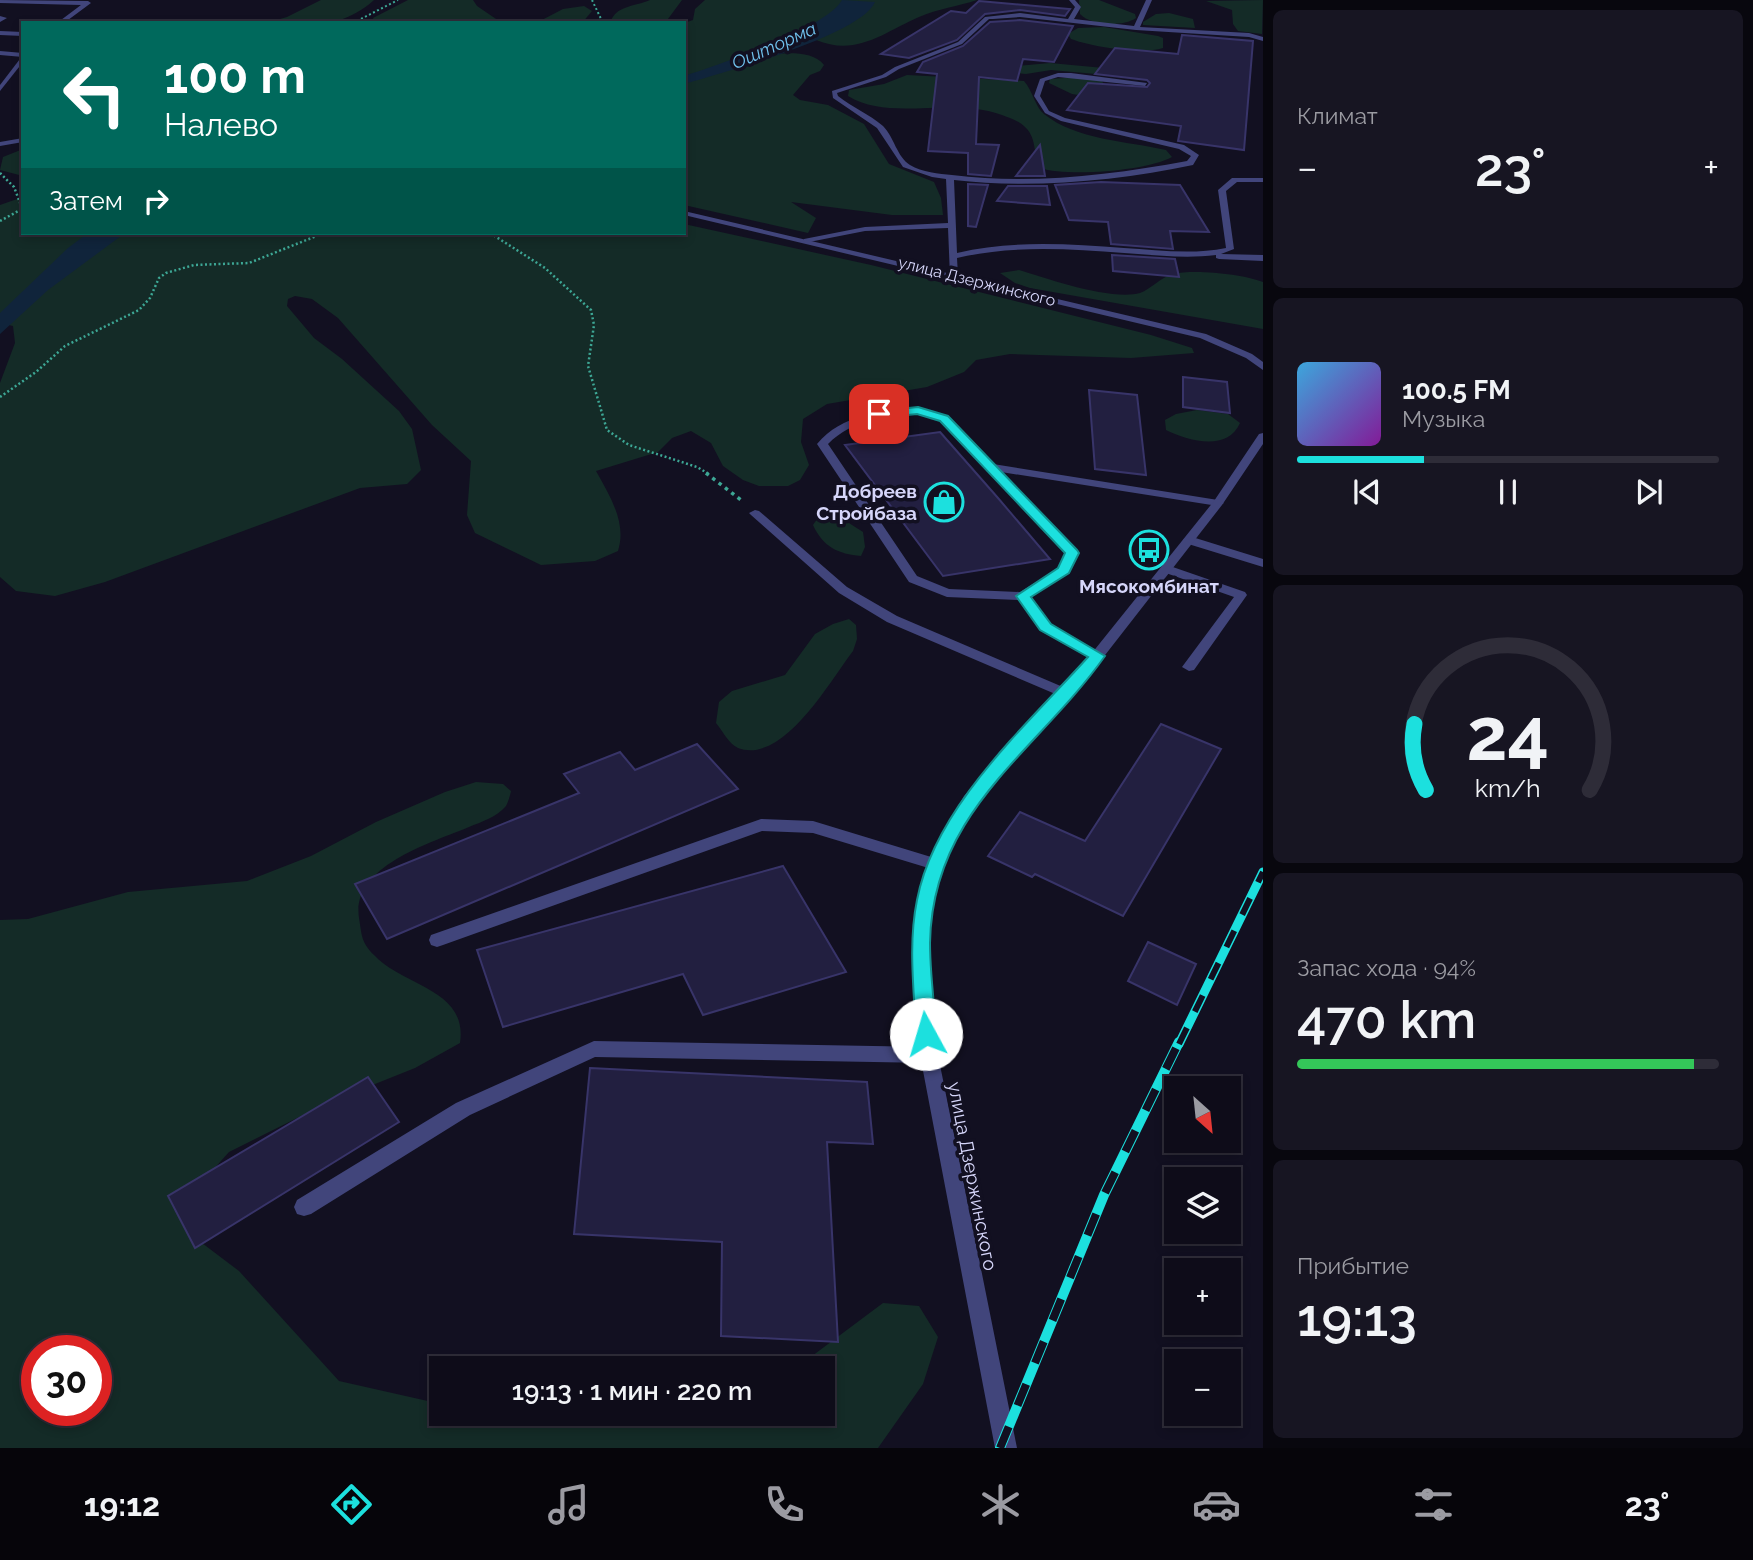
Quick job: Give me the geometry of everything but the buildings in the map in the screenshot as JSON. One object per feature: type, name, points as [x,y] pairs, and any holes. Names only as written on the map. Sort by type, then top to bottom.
[{"type":"street","points":[[1070,21],[1078,7],[1072,0]]},
{"type":"street","points":[[1136,28],[1149,0]]},
{"type":"street","points":[[0,1],[90,2]]},
{"type":"street","points":[[63,21],[90,2]]},
{"type":"street","points":[[1144,84],[1058,75],[1042,80],[1037,96],[1046,112],[1063,120],[1181,147],[1195,155],[1190,163],[1155,171],[1106,175],[950,179],[908,167],[897,156],[888,136],[867,115],[841,103],[834,92],[884,76],[897,68],[960,43],[987,18],[1020,15],[1136,28],[1249,35],[1263,39]]},
{"type":"street","points":[[0,33],[21,34]]},
{"type":"street","points":[[0,53],[21,56]]},
{"type":"street","points":[[0,89],[21,59]]},
{"type":"street","points":[[0,144],[21,140]]},
{"type":"street","points":[[950,179],[954,276]]},
{"type":"street","points":[[1206,256],[1230,249],[1222,190],[1235,180],[1263,180]]},
{"type":"street","name":"улица Дзержинского","points":[[686,213],[1203,336],[1237,350],[1263,367]]},
{"type":"street","points":[[807,241],[865,229],[952,225]]},
{"type":"street","points":[[953,257],[984,249],[1078,247],[1263,258]]},
{"type":"street","points":[[918,411],[944,419],[1072,553],[1064,570],[1023,596],[947,593],[913,579],[822,444],[838,428],[879,414],[918,411]]},
{"type":"street","name":"улица Дзержинского","points":[[1006,1448],[929,1055],[921,942],[926,900],[935,864],[969,800],[1097,656],[1218,503],[1263,436]]},
{"type":"street","points":[[990,467],[1218,503]]},
{"type":"street","points":[[755,513],[843,590],[892,619],[1065,693]]},
{"type":"street","points":[[1188,540],[1263,563]]},
{"type":"street","points":[[1167,569],[1241,596],[1189,667]]},
{"type":"street","points":[[1023,596],[1045,627],[1097,656]]},
{"type":"street","points":[[437,940],[761,825],[813,827],[935,864]]},
{"type":"street","points":[[304,1207],[463,1109],[594,1049],[929,1055]]},
{"type":"path","points":[[358,21],[398,0]]},
{"type":"path","points":[[592,0],[602,21]]},
{"type":"path","points":[[0,173],[14,187],[21,203]]},
{"type":"path","points":[[0,221],[21,209]]},
{"type":"path","points":[[0,397],[36,372],[65,346],[139,310],[150,298],[159,278],[166,272],[194,265],[249,262],[319,235]]},
{"type":"path","points":[[494,235],[545,268],[591,310],[594,325],[588,366],[607,430],[629,444],[697,467],[718,480],[755,513]]},
{"type":"green space","points":[[321,0],[374,0],[349,17],[336,21],[273,21]]},
{"type":"green space","points":[[408,0],[473,0],[477,6],[499,21],[374,21],[373,18]]},
{"type":"green space","points":[[650,0],[682,0],[666,21],[611,21],[626,7]]},
{"type":"green space","points":[[705,0],[977,0],[926,14],[857,44],[831,45],[816,40],[817,34],[766,55],[797,54],[819,60],[824,65],[820,71],[810,75],[793,95],[800,100],[828,105],[864,124],[889,164],[934,182],[941,198],[943,215],[892,215],[791,202],[816,218],[808,233],[686,205],[686,22],[693,20],[695,9]]},
{"type":"green space","points":[[1079,0],[1099,0],[1135,14],[1136,18],[1115,24],[1092,21],[1080,14]]},
{"type":"green space","points":[[1263,0],[1262,34],[1238,31],[1233,24],[1232,10],[1206,1]]},
{"type":"green space","points":[[584,6],[592,11],[584,21],[540,21],[563,9]]},
{"type":"green space","points":[[1169,13],[1193,19],[1195,28],[1143,25],[1143,22],[1156,14]]},
{"type":"green space","points":[[1104,27],[1158,36],[1163,38],[1163,48],[1143,51],[1104,47],[1071,39],[1068,34],[1078,28]]},
{"type":"green space","points":[[1050,63],[1104,68],[1129,77],[1051,70],[1016,73],[1017,66]]},
{"type":"green space","points":[[907,75],[1024,81],[1041,111],[1057,123],[1102,138],[1166,150],[1172,157],[1127,169],[1053,171],[1040,168],[1032,137],[1026,128],[1002,115],[962,108],[883,107],[865,104],[848,96],[849,90],[884,84]]},
{"type":"green space","points":[[1078,77],[1101,80],[1106,87],[1098,98],[1072,94],[1049,83],[1050,79]]},
{"type":"green space","points":[[21,150],[21,175],[0,170],[3,157]]},
{"type":"green space","points":[[21,198],[21,235],[686,235],[686,224],[871,265],[1151,335],[1192,348],[1194,353],[1131,358],[1010,354],[976,360],[964,372],[927,387],[827,404],[803,419],[801,442],[809,465],[800,480],[788,486],[759,486],[743,480],[723,466],[711,443],[691,431],[672,438],[658,452],[596,471],[619,520],[618,551],[595,561],[541,565],[475,533],[467,515],[471,461],[432,425],[338,318],[312,299],[295,296],[288,299],[287,306],[314,338],[342,359],[399,411],[412,429],[421,470],[407,484],[360,488],[105,582],[55,596],[16,591],[0,577],[0,383],[15,343],[13,326],[0,323],[0,205]]},
{"type":"green space","points":[[1019,270],[1097,292],[1128,295],[1140,293],[1173,274],[1218,273],[1254,279],[1263,282],[1263,329],[1030,288],[1015,283],[1000,273]]},
{"type":"green space","points":[[1197,410],[1228,414],[1240,423],[1226,438],[1207,442],[1185,438],[1166,430],[1165,420],[1176,414]]},
{"type":"green space","points":[[820,515],[841,518],[863,532],[865,547],[861,556],[838,551],[821,539],[813,525]]},
{"type":"green space","points":[[849,619],[856,625],[857,639],[853,651],[804,717],[772,744],[755,750],[738,748],[732,743],[716,723],[719,702],[732,691],[785,675],[815,634]]},
{"type":"green space","points":[[476,782],[503,784],[511,791],[506,806],[494,816],[415,849],[380,871],[367,884],[360,900],[359,918],[364,942],[387,966],[444,1000],[454,1011],[460,1025],[460,1043],[415,1068],[325,1104],[229,1152],[186,1200],[194,1237],[239,1271],[339,1381],[429,1401],[429,1426],[835,1426],[835,1356],[812,1356],[883,1303],[919,1306],[938,1337],[923,1384],[878,1448],[0,1448],[0,920],[28,919],[128,892],[247,881],[311,856],[376,822],[445,792]]},
{"type":"water","name":"Ошторма","points":[[842,0],[875,2],[864,15],[818,40],[686,83],[686,75],[770,44],[816,22]]},
{"type":"water","points":[[85,235],[122,235],[48,290],[0,334],[0,313]]},
{"type":"railway","points":[[1179,1044],[1263,872]]},
{"type":"railway","points":[[1000,1448],[1104,1195],[1179,1042]]},
{"type":"place","name":"Добреев Стройбаза","points":[[944,502]]},
{"type":"place","name":"Мясокомбинат","points":[[1149,550]]},
{"type":"route","points":[[879,414],[918,411],[944,419],[1072,553],[1064,570],[1023,596],[1045,627],[1097,656],[969,800],[935,864],[926,900],[921,942],[926,1034]]}]
